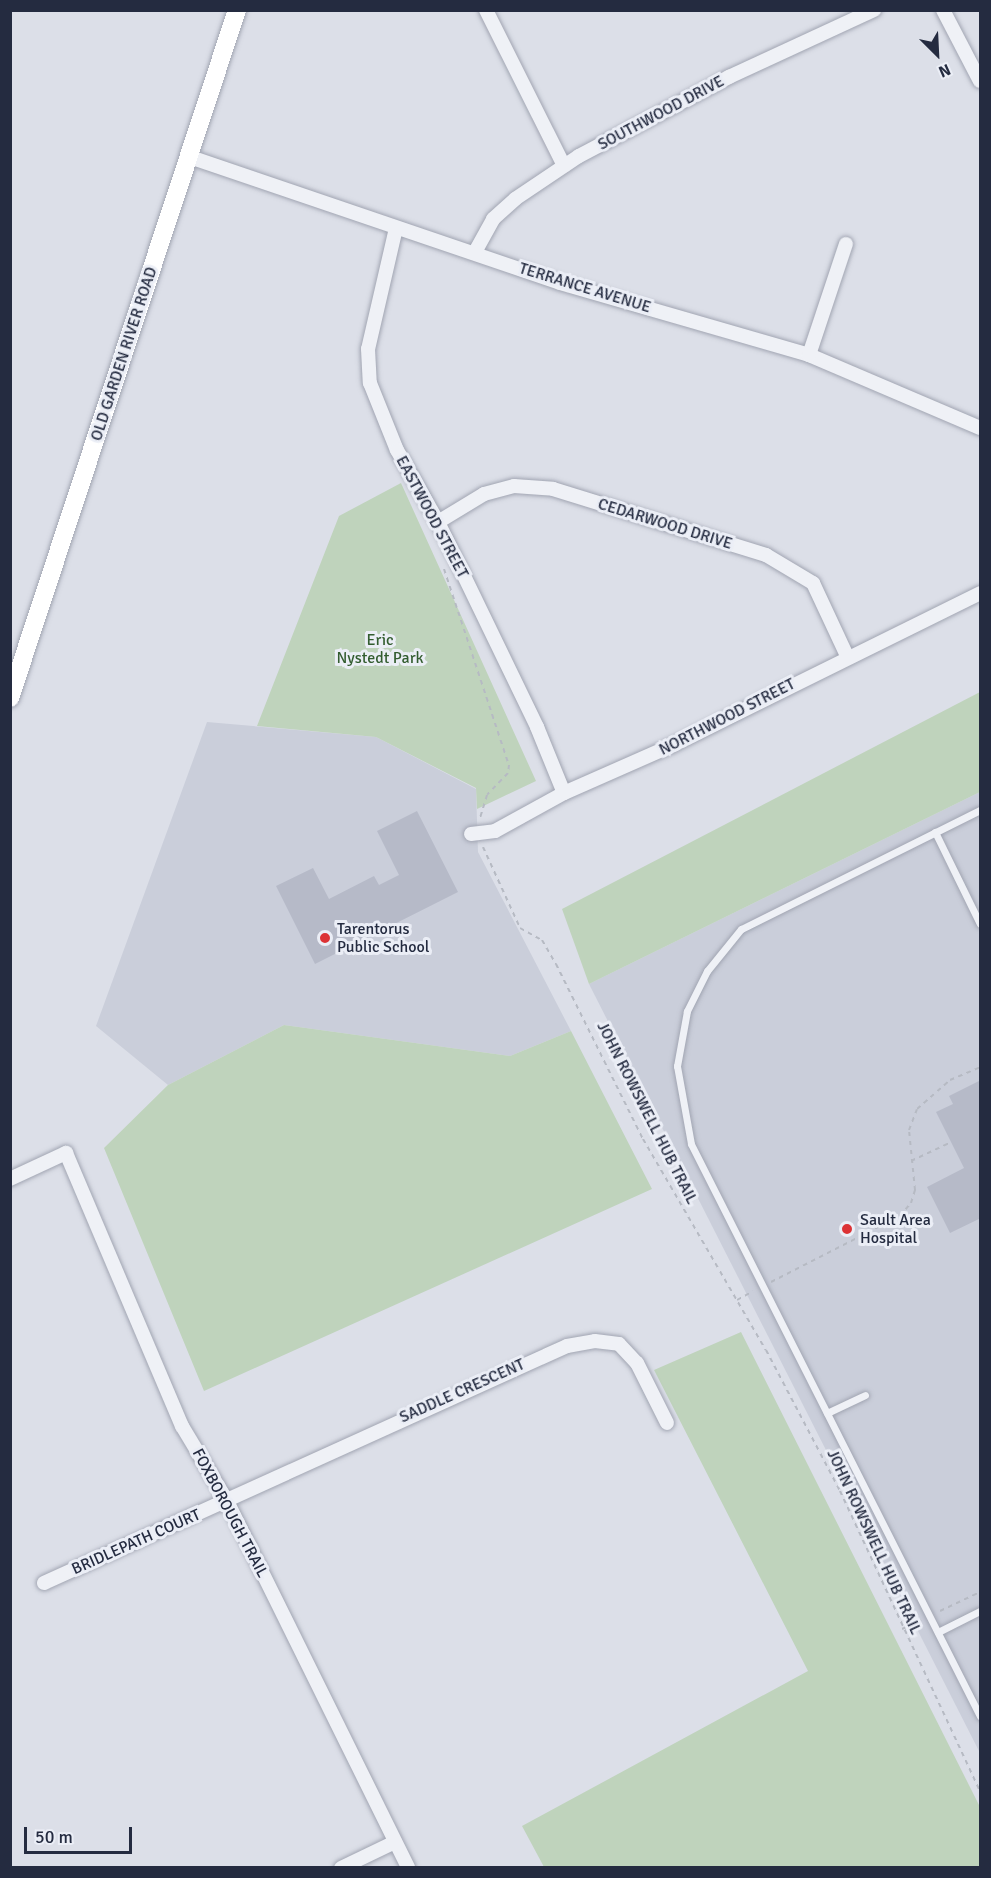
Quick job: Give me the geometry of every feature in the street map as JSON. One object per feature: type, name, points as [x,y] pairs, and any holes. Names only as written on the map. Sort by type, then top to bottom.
[{"type":"main road","name":"OLD GARDEN RIVER ROAD","points":[[10,698],[64,545],[187,156],[237,10]]},
{"type":"street","points":[[486,10],[564,166]]},
{"type":"street","name":"SOUTHWOOD DRIVE","points":[[475,252],[492,219],[515,199],[564,166],[729,77],[874,10]]},
{"type":"street","points":[[943,10],[981,81]]},
{"type":"street","name":"TERRANCE AVENUE","points":[[187,156],[561,283],[809,355],[981,428]]},
{"type":"street","name":"EASTWOOD STREET","points":[[396,228],[368,349],[370,383],[397,450],[438,522],[537,727],[564,794]]},
{"type":"street","points":[[809,355],[846,244]]},
{"type":"street","name":"CEDARWOOD DRIVE","points":[[438,522],[484,494],[514,486],[553,489],[766,555],[813,583],[847,656]]},
{"type":"street","name":"NORTHWOOD STREET","points":[[476,833],[495,831],[564,794],[673,745],[847,656],[981,593]]},
{"type":"street","name":"FOXBOROUGH TRAIL","points":[[10,1179],[66,1153],[182,1425],[227,1501],[408,1868]]},
{"type":"street","name":"SADDLE CRESCENT","points":[[227,1501],[539,1357],[595,1341],[619,1344],[637,1364],[667,1423]]},
{"type":"street","name":"BRIDLEPATH COURT","points":[[44,1583],[227,1501]]},
{"type":"street","points":[[341,1868],[395,1842]]},
{"type":"lane","points":[[981,810],[741,929],[707,970],[687,1011],[676,1066],[691,1144],[981,1716]]},
{"type":"lane","points":[[935,832],[981,924]]},
{"type":"lane","points":[[827,1413],[865,1395]]},
{"type":"lane","points":[[938,1632],[981,1611]]},
{"type":"path","name":"JOHN ROWSWELL HUB TRAIL","points":[[442,564],[509,765],[508,773],[487,795],[480,810],[476,833],[486,860],[519,928],[542,940],[556,964],[643,1139],[736,1300],[840,1491],[902,1629],[981,1791]]},
{"type":"path","points":[[736,1300],[900,1216],[911,1203],[915,1190],[909,1130],[917,1109],[950,1080],[981,1067]]},
{"type":"path","points":[[911,1162],[949,1143]]},
{"type":"path","points":[[902,1629],[981,1592]]},
{"type":"shaded area","name":"Tarentorus Public School","points":[[207,722],[376,737],[476,789],[478,852],[571,1031],[510,1056],[284,1025],[168,1085],[96,1026]]},
{"type":"shaded area","name":"Sault Area Hospital","points":[[980,792],[980,1753],[589,984]]},
{"type":"green space","name":"Eric Nystedt Park","points":[[401,483],[536,781],[477,809],[476,788],[376,737],[257,726],[339,516]]},
{"type":"green space","points":[[980,692],[980,792],[589,984],[562,909]]},
{"type":"green space","points":[[284,1025],[510,1056],[571,1031],[652,1189],[204,1391],[104,1148],[168,1085]]},
{"type":"green space","points":[[741,1332],[980,1807],[980,1867],[544,1867],[522,1826],[808,1671],[654,1370]]},
{"type":"building","points":[[417,811],[458,892],[315,964],[276,886],[313,868],[329,899],[374,876],[379,885],[399,875],[377,831]]},
{"type":"building","points":[[981,1080],[981,1218],[950,1233],[927,1187],[964,1168],[936,1112],[953,1104],[949,1096]]},
{"type":"place","name":"Tarentorus Public School","points":[[325,938]]},
{"type":"place","name":"Sault Area Hospital","points":[[847,1229]]}]
